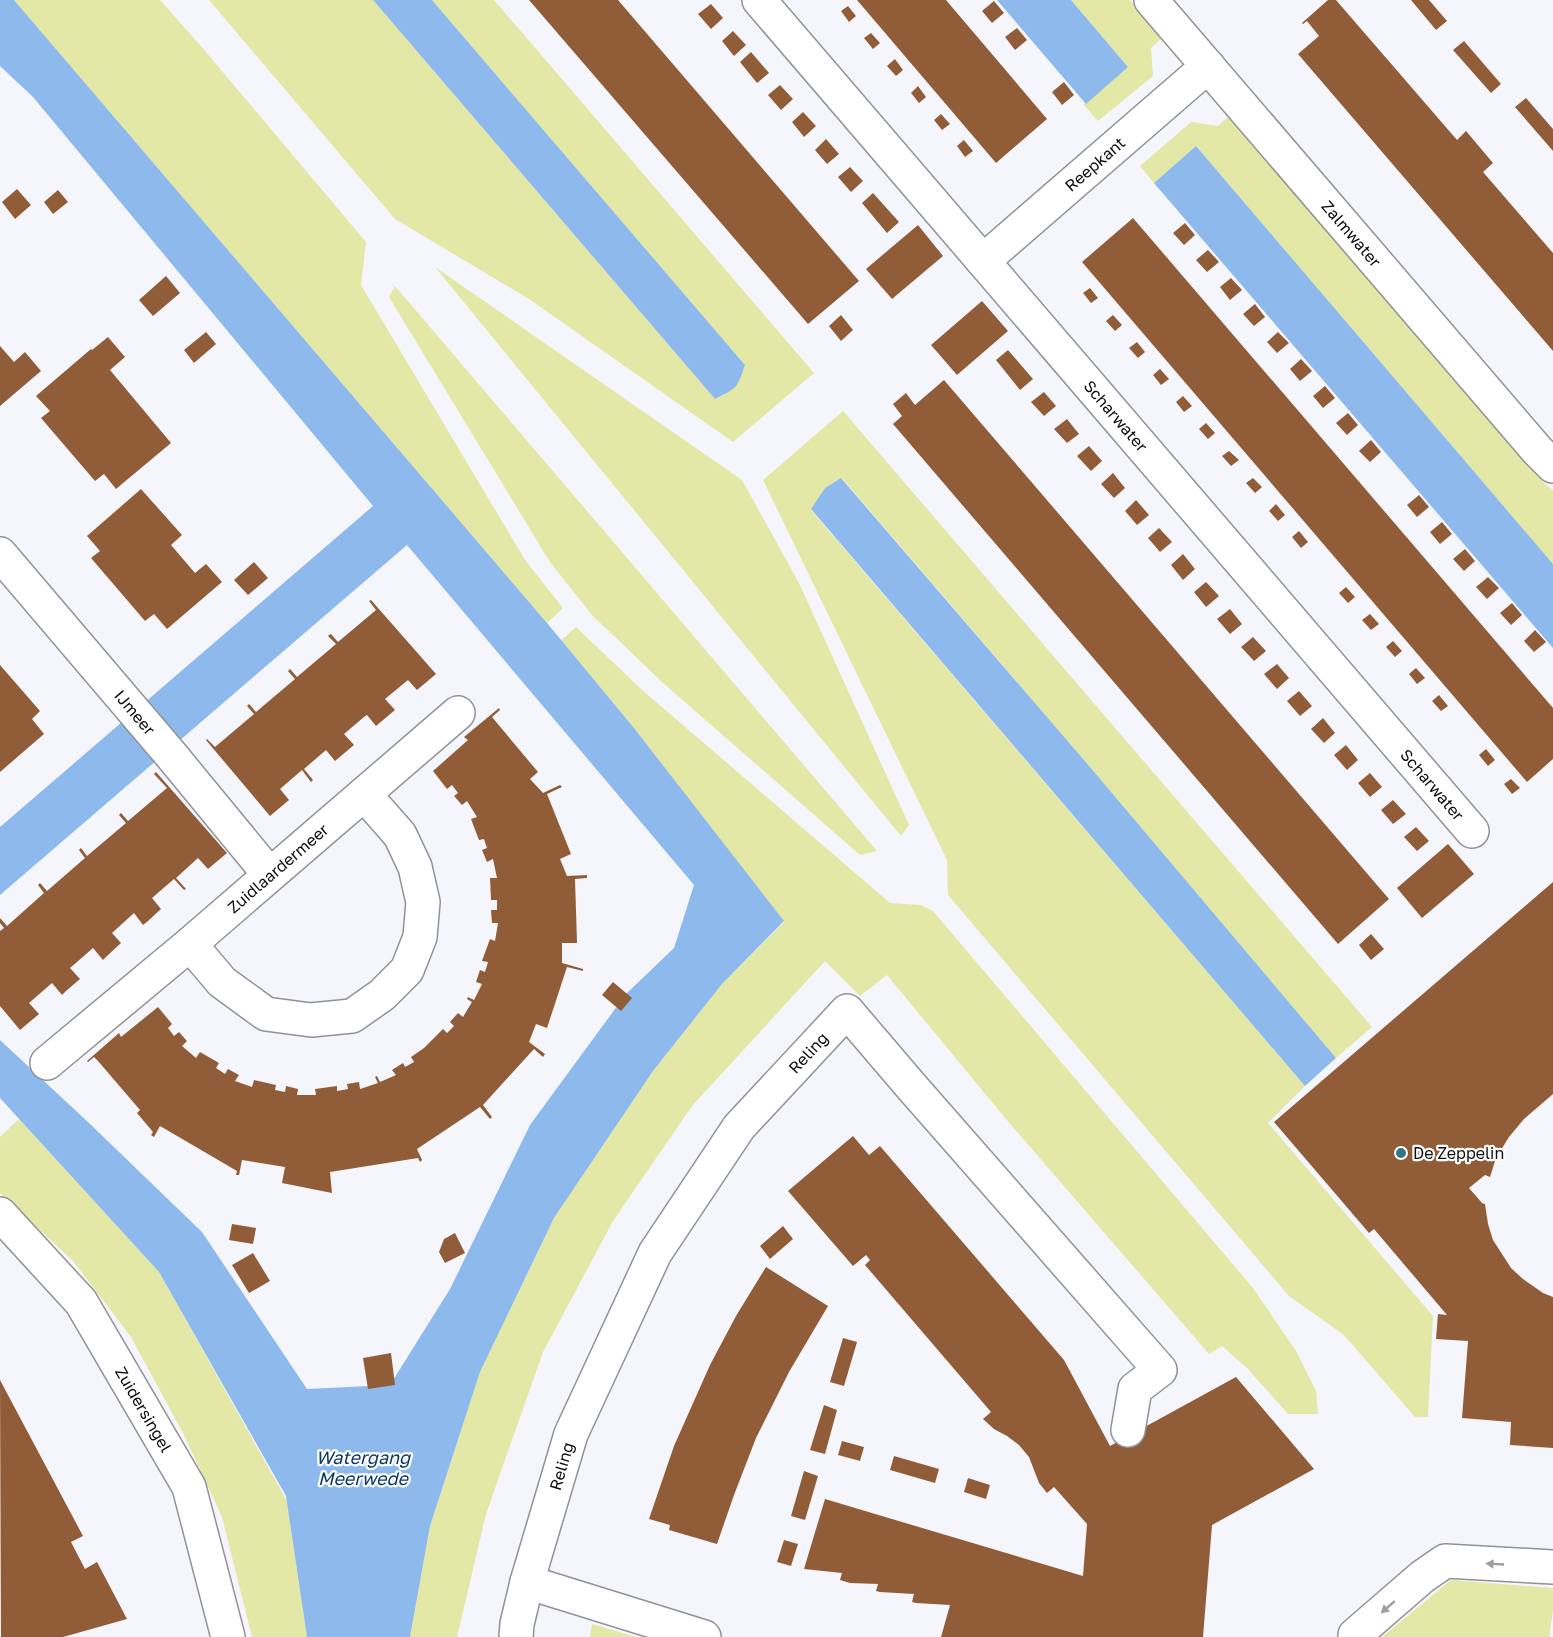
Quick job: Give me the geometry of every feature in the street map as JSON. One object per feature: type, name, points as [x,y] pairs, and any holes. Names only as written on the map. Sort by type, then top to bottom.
[{"type":"street","name":"Scharwater","points":[[759,0],[1472,831]]},
{"type":"street","name":"Zalmwater","points":[[1151,0],[1553,466]]},
{"type":"street","name":"Reepkant","points":[[983,261],[1208,66]]},
{"type":"street","name":"IJmeer","points":[[0,554],[269,874]]},
{"type":"street","name":"Zuidlaardermeer","points":[[47,1063],[190,944],[458,712]]},
{"type":"street","points":[[190,944],[222,982],[266,1014],[311,1020],[352,1016],[382,995],[407,970],[420,937],[423,902],[415,867],[400,835],[364,794]]},
{"type":"street","name":"Reling","points":[[516,1637],[527,1582],[571,1434],[655,1253],[740,1127],[847,1011],[1160,1370],[1135,1389],[1128,1430]]},
{"type":"street","name":"Zuidersingel","points":[[0,1214],[81,1302],[189,1487],[228,1637]]},
{"type":"street","points":[[1355,1637],[1422,1578],[1445,1561],[1553,1568]]},
{"type":"street","points":[[527,1582],[704,1637]]},
{"type":"green space","points":[[14,0],[160,0],[200,45],[366,242],[361,285],[525,560],[563,608],[547,623]]},
{"type":"green space","points":[[209,0],[373,0],[715,399],[728,393],[738,383],[745,365],[432,0],[494,0],[814,373],[733,442],[529,299],[395,219]]},
{"type":"green space","points":[[1071,0],[1130,0],[1162,38],[1151,48],[1153,76],[1098,121],[1083,104],[1128,67]]},
{"type":"green space","points":[[1229,116],[1545,484],[1553,490],[1553,564],[1196,146],[1154,183],[1140,166],[1191,122],[1218,126]]},
{"type":"green space","points":[[435,267],[742,480],[799,583],[909,825],[901,836]]},
{"type":"green space","points":[[395,286],[877,851],[860,855],[662,682],[592,615],[550,562],[389,297]]},
{"type":"green space","points":[[843,411],[1372,1027],[1336,1058],[842,478],[825,488],[811,510],[1305,1086],[1268,1123],[1433,1316],[1428,1417],[1415,1417],[1344,1335],[1289,1296],[948,895],[947,860],[763,480]]},
{"type":"green space","points":[[576,627],[641,689],[890,903],[921,905],[933,911],[1253,1288],[1296,1351],[1316,1391],[1318,1414],[1288,1414],[1247,1368],[1222,1346],[1209,1354],[1006,1119],[887,975],[860,996],[825,961],[692,1106],[613,1221],[543,1352],[486,1514],[457,1637],[410,1637],[430,1526],[480,1372],[554,1218],[653,1071],[722,984],[784,922],[634,728],[561,640]]},
{"type":"green space","points":[[19,1119],[159,1272],[287,1501],[307,1637],[252,1637],[222,1517],[184,1435],[131,1337],[73,1261],[0,1193],[0,1137]]},
{"type":"green space","points":[[1451,1580],[1553,1588],[1549,1637],[1382,1637]]},
{"type":"green space","points":[[592,1624],[636,1637],[590,1637]]},
{"type":"water","name":"Watergang Meerwede","points":[[0,0],[14,0],[547,623],[634,728],[784,921],[722,984],[653,1071],[554,1218],[480,1372],[430,1526],[410,1637],[307,1637],[286,1496],[159,1272],[0,1098],[0,1040],[202,1232],[307,1389],[390,1385],[450,1289],[530,1125],[626,994],[674,948],[694,885],[407,545],[0,895],[0,827],[373,506],[33,97],[0,66]]},
{"type":"water","points":[[373,0],[432,0],[745,365],[735,387],[715,399]]},
{"type":"water","points":[[997,0],[1071,0],[1128,67],[1086,104]]},
{"type":"water","points":[[1196,146],[1553,564],[1553,648],[1154,183]]},
{"type":"water","points":[[841,478],[1336,1058],[1305,1086],[811,509],[825,488]]},
{"type":"building","points":[[529,0],[618,0],[859,281],[808,324]]},
{"type":"building","points":[[857,0],[946,0],[1047,119],[996,163]]},
{"type":"building","points":[[1328,0],[1336,0],[1457,140],[1466,131],[1493,163],[1483,172],[1553,253],[1553,351],[1298,54],[1319,36],[1307,21],[1302,23]]},
{"type":"building","points":[[1411,0],[1429,0],[1447,21],[1436,30]]},
{"type":"building","points":[[994,1],[1004,13],[992,23],[982,11]]},
{"type":"building","points":[[711,4],[723,18],[711,29],[698,14]]},
{"type":"building","points":[[848,6],[856,16],[849,22],[841,11]]},
{"type":"building","points":[[1017,28],[1027,40],[1015,50],[1005,37]]},
{"type":"building","points":[[733,31],[746,45],[734,56],[722,41]]},
{"type":"building","points":[[871,33],[880,43],[873,49],[864,38]]},
{"type":"building","points":[[1464,41],[1501,84],[1491,93],[1453,50]]},
{"type":"building","points":[[751,52],[769,73],[757,83],[740,62]]},
{"type":"building","points":[[895,59],[903,70],[896,76],[887,66]]},
{"type":"building","points":[[1064,82],[1074,95],[1062,105],[1052,92]]},
{"type":"building","points":[[780,85],[793,99],[781,110],[768,95]]},
{"type":"building","points":[[918,86],[926,97],[919,103],[911,93]]},
{"type":"building","points":[[1526,98],[1553,129],[1553,151],[1515,107]]},
{"type":"building","points":[[803,112],[816,126],[804,137],[792,122]]},
{"type":"building","points":[[941,114],[950,124],[942,130],[934,120]]},
{"type":"building","points":[[826,139],[839,154],[827,164],[815,150]]},
{"type":"building","points":[[964,140],[973,151],[965,157],[957,146]]},
{"type":"building","points":[[850,167],[863,181],[851,192],[838,177]]},
{"type":"building","points":[[17,189],[31,205],[15,219],[2,202]]},
{"type":"building","points":[[58,190],[68,202],[53,214],[44,202]]},
{"type":"building","points":[[873,193],[899,222],[887,233],[862,203]]},
{"type":"building","points":[[1133,218],[1553,708],[1553,759],[1527,782],[1082,262]]},
{"type":"building","points":[[1185,223],[1195,235],[1184,245],[1173,233]]},
{"type":"building","points":[[918,225],[943,256],[892,299],[866,269]]},
{"type":"building","points":[[1208,250],[1219,262],[1207,272],[1196,260]]},
{"type":"building","points":[[166,276],[180,293],[153,316],[139,300]]},
{"type":"building","points":[[1231,278],[1242,290],[1230,300],[1220,287]]},
{"type":"building","points":[[1090,288],[1098,298],[1091,303],[1083,293]]},
{"type":"building","points":[[982,301],[1008,331],[957,375],[931,345]]},
{"type":"building","points":[[1255,304],[1265,317],[1254,326],[1243,314]]},
{"type":"building","points":[[841,315],[853,330],[841,341],[829,326]]},
{"type":"building","points":[[1113,315],[1122,325],[1115,331],[1106,321]]},
{"type":"building","points":[[206,332],[216,344],[194,363],[184,350]]},
{"type":"building","points":[[1278,332],[1289,343],[1277,353],[1267,342]]},
{"type":"building","points":[[108,337],[125,357],[110,370],[171,443],[116,489],[104,474],[95,481],[41,418],[50,411],[36,396]]},
{"type":"building","points":[[1137,342],[1145,352],[1138,358],[1129,348]]},
{"type":"building","points":[[0,346],[14,362],[25,352],[41,371],[0,406]]},
{"type":"building","points":[[1008,350],[1033,379],[1020,390],[996,360]]},
{"type":"building","points":[[1301,359],[1312,371],[1300,381],[1290,369]]},
{"type":"building","points":[[1160,369],[1169,379],[1161,385],[1153,375]]},
{"type":"building","points":[[944,380],[1389,899],[1338,944],[893,424],[902,416],[893,404],[906,393],[915,405]]},
{"type":"building","points":[[1325,386],[1335,398],[1323,408],[1313,396]]},
{"type":"building","points":[[1044,392],[1056,406],[1044,416],[1031,402]]},
{"type":"building","points":[[1183,396],[1192,406],[1184,412],[1176,402]]},
{"type":"building","points":[[1348,413],[1358,425],[1347,435],[1336,423]]},
{"type":"building","points":[[1067,419],[1079,434],[1067,443],[1054,429]]},
{"type":"building","points":[[1206,423],[1215,433],[1208,439],[1199,429]]},
{"type":"building","points":[[1371,440],[1381,452],[1370,462],[1359,451]]},
{"type":"building","points":[[1089,446],[1102,461],[1091,471],[1077,456]]},
{"type":"building","points":[[1229,451],[1239,460],[1231,466],[1222,456]]},
{"type":"building","points":[[1113,473],[1125,488],[1114,498],[1101,484]]},
{"type":"building","points":[[1253,478],[1262,487],[1255,493],[1246,483]]},
{"type":"building","points":[[141,489],[182,535],[171,545],[195,573],[206,564],[222,582],[167,629],[154,614],[145,621],[91,558],[100,551],[87,536]]},
{"type":"building","points":[[1419,495],[1429,507],[1417,517],[1407,505]]},
{"type":"building","points":[[1136,500],[1149,515],[1137,525],[1125,511]]},
{"type":"building","points":[[1276,504],[1285,515],[1278,521],[1269,511]]},
{"type":"building","points":[[1442,522],[1452,534],[1440,544],[1430,532]]},
{"type":"building","points":[[1159,528],[1172,542],[1160,552],[1148,538]]},
{"type":"building","points":[[1299,531],[1308,542],[1301,548],[1292,537]]},
{"type":"building","points":[[1465,549],[1475,561],[1464,571],[1453,559]]},
{"type":"building","points":[[1183,554],[1195,569],[1183,580],[1171,565]]},
{"type":"building","points":[[254,562],[268,578],[248,595],[234,580]]},
{"type":"building","points":[[1488,577],[1499,588],[1487,599],[1476,587]]},
{"type":"building","points":[[1206,582],[1219,596],[1206,607],[1194,592]]},
{"type":"building","points":[[1346,587],[1355,597],[1348,603],[1339,593]]},
{"type":"building","points":[[371,600],[436,674],[417,690],[408,680],[385,699],[395,710],[376,726],[367,715],[344,734],[354,745],[335,761],[326,750],[304,769],[313,780],[311,782],[302,770],[280,789],[289,800],[270,816],[206,740],[215,747],[254,714],[247,706],[249,704],[256,712],[295,679],[288,671],[290,669],[297,677],[336,644],[329,635],[331,634],[338,642],[376,610],[369,601]]},
{"type":"building","points":[[1512,603],[1522,615],[1511,625],[1500,613]]},
{"type":"building","points":[[1230,609],[1242,624],[1230,634],[1217,619]]},
{"type":"building","points":[[1370,614],[1379,624],[1371,630],[1362,620]]},
{"type":"building","points":[[1535,630],[1546,642],[1534,652],[1524,641]]},
{"type":"building","points":[[1253,637],[1266,651],[1254,661],[1241,647]]},
{"type":"building","points":[[1393,641],[1402,651],[1395,657],[1386,647]]},
{"type":"building","points":[[1277,664],[1289,678],[1277,689],[1264,674]]},
{"type":"building","points":[[0,665],[40,711],[32,719],[44,734],[0,772]]},
{"type":"building","points":[[1416,668],[1425,678],[1417,684],[1409,674]]},
{"type":"building","points":[[1299,691],[1312,706],[1300,716],[1287,701]]},
{"type":"building","points":[[1439,695],[1448,706],[1441,711],[1432,701]]},
{"type":"building","points":[[499,708],[500,710],[492,717],[538,772],[530,779],[543,793],[560,785],[562,787],[547,794],[571,854],[560,859],[567,876],[587,875],[587,878],[575,879],[577,943],[562,943],[562,963],[583,969],[583,971],[567,967],[547,1028],[536,1024],[529,1042],[545,1054],[543,1057],[534,1049],[483,1105],[492,1117],[490,1119],[480,1107],[417,1149],[422,1160],[420,1162],[418,1158],[330,1172],[332,1193],[282,1183],[285,1167],[242,1160],[239,1175],[236,1175],[237,1171],[160,1126],[154,1137],[151,1135],[153,1132],[137,1113],[140,1110],[98,1061],[94,1057],[87,1061],[119,1033],[121,1037],[158,1007],[172,1024],[168,1028],[174,1036],[179,1032],[187,1041],[182,1046],[196,1058],[200,1052],[219,1063],[216,1068],[225,1074],[228,1069],[239,1075],[235,1081],[252,1087],[254,1080],[276,1085],[275,1090],[285,1092],[286,1086],[298,1089],[297,1095],[316,1095],[315,1089],[337,1086],[337,1091],[348,1089],[347,1084],[359,1082],[360,1089],[378,1083],[375,1077],[377,1076],[380,1082],[396,1075],[392,1070],[403,1063],[405,1067],[414,1062],[411,1057],[443,1029],[447,1033],[454,1026],[450,1022],[458,1013],[463,1017],[472,1002],[467,999],[468,997],[474,1000],[482,984],[476,982],[480,970],[485,972],[488,962],[482,961],[490,939],[495,941],[498,923],[492,923],[491,910],[497,910],[497,900],[491,900],[490,878],[497,878],[493,859],[487,862],[482,850],[487,848],[484,839],[479,840],[471,819],[477,817],[467,801],[462,805],[454,796],[458,793],[452,785],[447,789],[433,771],[468,740],[464,737]]},
{"type":"building","points":[[1323,718],[1335,733],[1324,743],[1311,729]]},
{"type":"building","points":[[1346,745],[1358,760],[1347,770],[1334,755]]},
{"type":"building","points":[[1486,749],[1495,760],[1488,766],[1479,755]]},
{"type":"building","points":[[156,772],[227,853],[208,869],[198,858],[176,878],[186,889],[184,890],[174,879],[152,898],[161,909],[148,921],[143,925],[134,913],[112,933],[121,943],[103,960],[93,948],[70,968],[80,979],[62,995],[52,983],[29,1003],[39,1014],[20,1030],[0,1006],[0,931],[4,928],[0,923],[0,918],[7,926],[44,893],[38,885],[40,883],[47,891],[85,858],[79,850],[81,848],[87,856],[126,823],[119,815],[121,813],[128,821],[167,788],[154,774]]},
{"type":"building","points":[[1370,773],[1382,787],[1370,797],[1358,783]]},
{"type":"building","points":[[1511,779],[1520,788],[1512,794],[1504,784]]},
{"type":"building","points":[[1393,800],[1406,814],[1393,824],[1381,810]]},
{"type":"building","points":[[1416,827],[1429,841],[1417,851],[1404,837]]},
{"type":"building","points":[[1448,844],[1474,874],[1422,918],[1397,888]]},
{"type":"building","points":[[1553,882],[1553,1094],[1524,1119],[1509,1137],[1496,1158],[1490,1177],[1485,1175],[1469,1188],[1485,1204],[1493,1240],[1511,1268],[1543,1293],[1553,1297],[1553,1448],[1510,1445],[1511,1422],[1462,1418],[1468,1341],[1436,1339],[1438,1314],[1447,1315],[1374,1229],[1369,1233],[1274,1122]]},
{"type":"building","points":[[1371,934],[1384,949],[1371,960],[1359,945]]},
{"type":"building","points":[[613,982],[632,998],[621,1011],[602,995]]},
{"type":"building","points":[[853,1136],[869,1155],[880,1146],[1064,1360],[1110,1446],[1236,1377],[1314,1469],[1212,1525],[1203,1637],[941,1637],[950,1605],[916,1603],[912,1602],[914,1594],[880,1592],[876,1591],[878,1584],[850,1583],[840,1580],[842,1573],[804,1569],[825,1499],[1083,1576],[1087,1524],[1054,1487],[1047,1493],[1039,1483],[1029,1457],[1019,1445],[983,1419],[991,1412],[865,1265],[870,1260],[866,1255],[853,1266],[788,1191]]},
{"type":"building","points":[[232,1224],[256,1228],[253,1244],[229,1240]]},
{"type":"building","points":[[783,1226],[793,1239],[770,1259],[760,1246]]},
{"type":"building","points":[[455,1233],[465,1253],[445,1263],[439,1252],[444,1239]]},
{"type":"building","points":[[253,1253],[270,1281],[249,1293],[232,1265]]},
{"type":"building","points":[[766,1267],[828,1306],[789,1372],[756,1438],[717,1544],[669,1530],[670,1525],[649,1519],[674,1446],[710,1365]]},
{"type":"building","points":[[843,1338],[857,1342],[844,1386],[830,1382]]},
{"type":"building","points":[[391,1353],[395,1385],[368,1389],[363,1358]]},
{"type":"building","points":[[0,1380],[83,1536],[71,1542],[85,1569],[97,1562],[127,1619],[63,1637],[1,1637]]},
{"type":"building","points":[[824,1405],[837,1410],[825,1454],[810,1450]]},
{"type":"building","points":[[842,1441],[864,1447],[860,1461],[838,1455]]},
{"type":"building","points":[[894,1456],[939,1469],[935,1483],[890,1470]]},
{"type":"building","points":[[804,1471],[818,1476],[805,1520],[791,1516]]},
{"type":"building","points":[[968,1478],[990,1485],[986,1499],[964,1492]]},
{"type":"building","points":[[784,1540],[798,1544],[791,1566],[777,1562]]},
{"type":"place","name":"De Zeppelin","points":[[1401,1153]]}]
